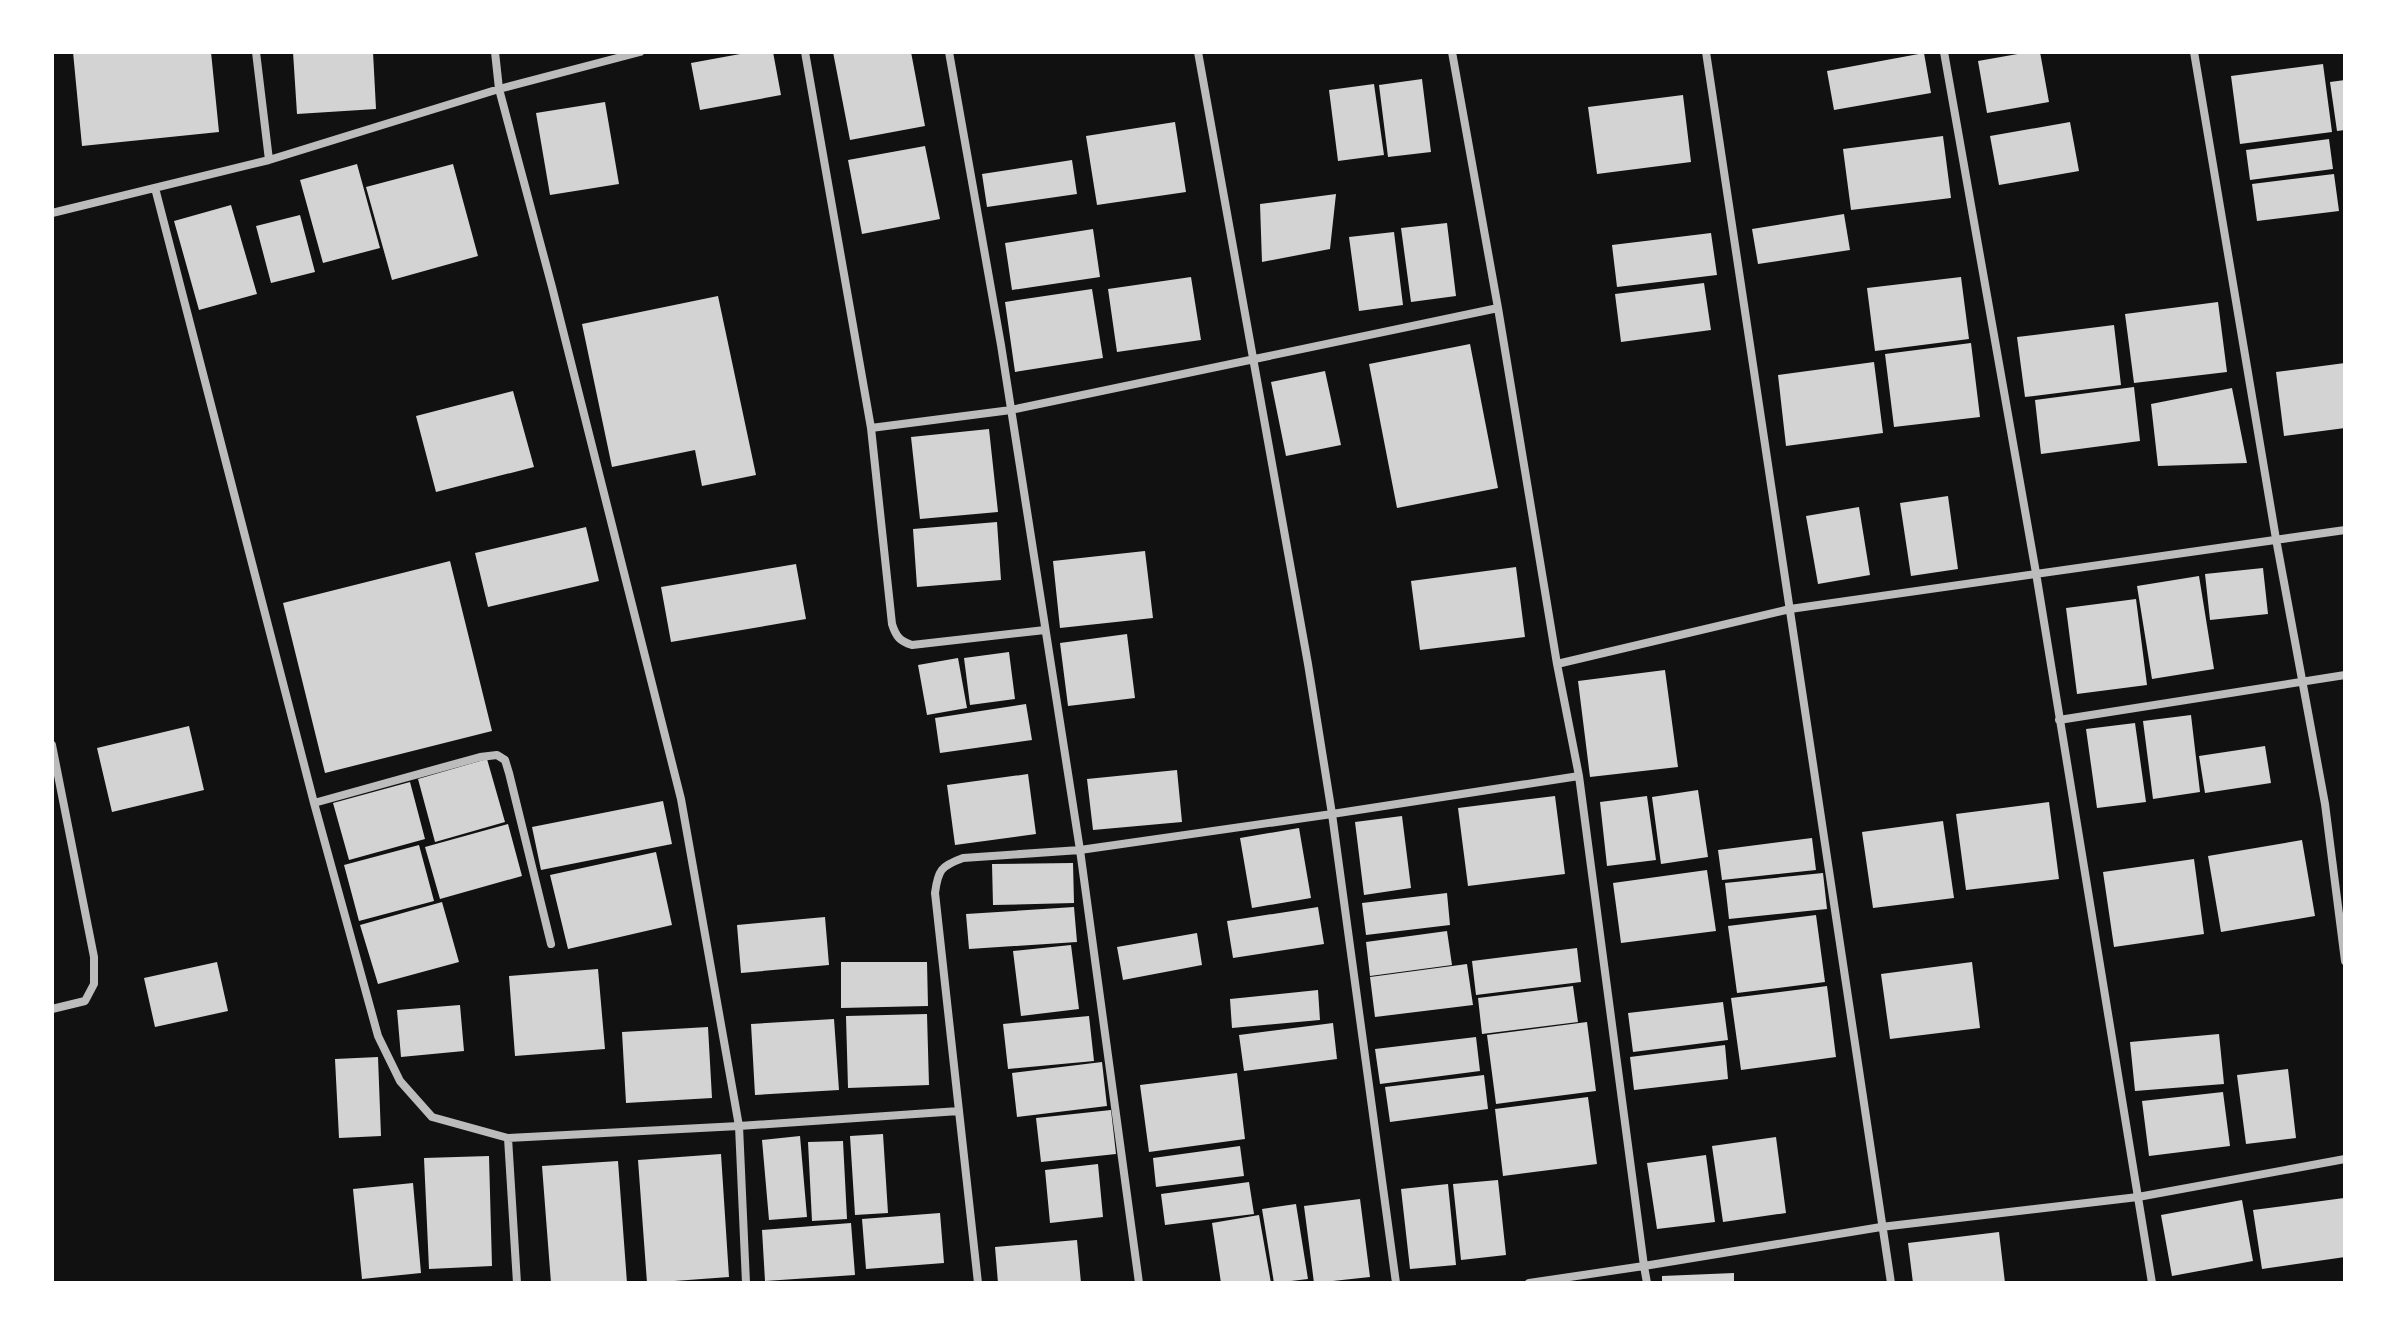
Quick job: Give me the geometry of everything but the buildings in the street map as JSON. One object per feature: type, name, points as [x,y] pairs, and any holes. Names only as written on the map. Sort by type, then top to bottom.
[{"type":"street","points":[[256,52],[269,160]]},
{"type":"street","points":[[495,52],[499,89],[681,799],[739,1126],[746,1283]]},
{"type":"street","points":[[52,213],[269,160],[499,89],[640,52]]},
{"type":"street","points":[[805,52],[871,428],[895,634],[902,642],[912,645],[1045,630]]},
{"type":"street","points":[[949,52],[1011,410],[1080,850],[1139,1283]]},
{"type":"street","points":[[1198,52],[1308,664],[1332,814],[1396,1283]]},
{"type":"street","points":[[1452,52],[1579,776],[1647,1283]]},
{"type":"street","points":[[1706,52],[1891,1283]]},
{"type":"street","points":[[1944,52],[2036,573],[2152,1283]]},
{"type":"street","points":[[2194,52],[2276,539],[2325,804],[2345,961]]},
{"type":"street","points":[[155,188],[314,803],[378,1036],[400,1081],[432,1117],[508,1138],[959,1111]]},
{"type":"street","points":[[871,428],[1011,410],[1498,308]]},
{"type":"street","points":[[1557,664],[1790,609],[2345,530]]},
{"type":"street","points":[[2059,720],[2345,675]]},
{"type":"street","points":[[52,745],[94,957],[94,984],[85,1001],[52,1009]]},
{"type":"street","points":[[314,803],[497,755],[505,760],[509,773],[551,944]]},
{"type":"street","points":[[978,1283],[935,893],[937,877],[945,865],[963,858],[1080,850],[1579,776]]},
{"type":"street","points":[[508,1138],[517,1283]]},
{"type":"street","points":[[1529,1283],[1881,1227],[2138,1197],[2345,1159]]}]
